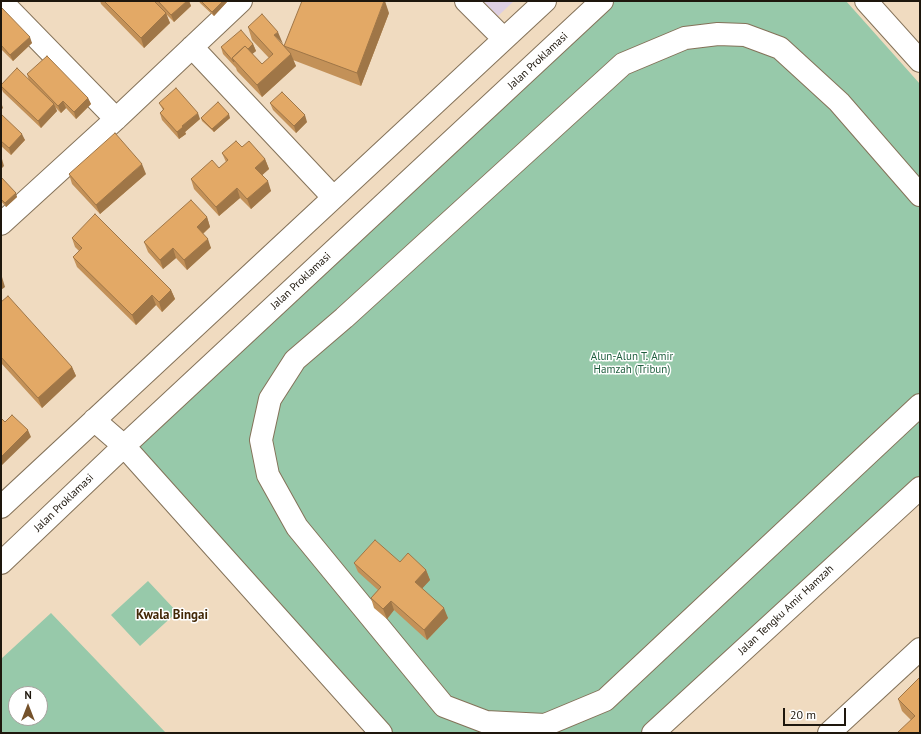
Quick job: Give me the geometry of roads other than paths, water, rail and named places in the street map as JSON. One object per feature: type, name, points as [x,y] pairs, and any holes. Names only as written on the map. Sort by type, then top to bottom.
[{"type":"street","points":[[1,1],[116,119]]},
{"type":"street","points":[[1,224],[116,119],[240,1]]},
{"type":"street","points":[[466,1],[504,39]]},
{"type":"street","points":[[1,507],[545,1]]},
{"type":"street","name":"Jalan Proklamasi","points":[[1,563],[124,446],[602,1]]},
{"type":"street","points":[[866,1],[920,61]]},
{"type":"street","points":[[920,195],[839,102],[780,48],[745,35],[718,34],[685,38],[623,64],[344,318],[295,360],[270,399],[261,440],[268,475],[297,527],[444,706],[486,722],[545,725],[605,700],[920,405]]},
{"type":"street","points":[[192,47],[333,197]]},
{"type":"street","points":[[94,420],[124,446],[381,733]]},
{"type":"street","name":"Jalan Tengku Amir Hamzah","points":[[653,733],[920,488]]},
{"type":"street","points":[[829,733],[920,649]]},
{"type":"district","name":"Kwala Bingai","points":[[172,615]]},
{"type":"park label","name":"Alun-Alun T. Amir Hamzah (Tribun)","points":[[632,363]]}]
